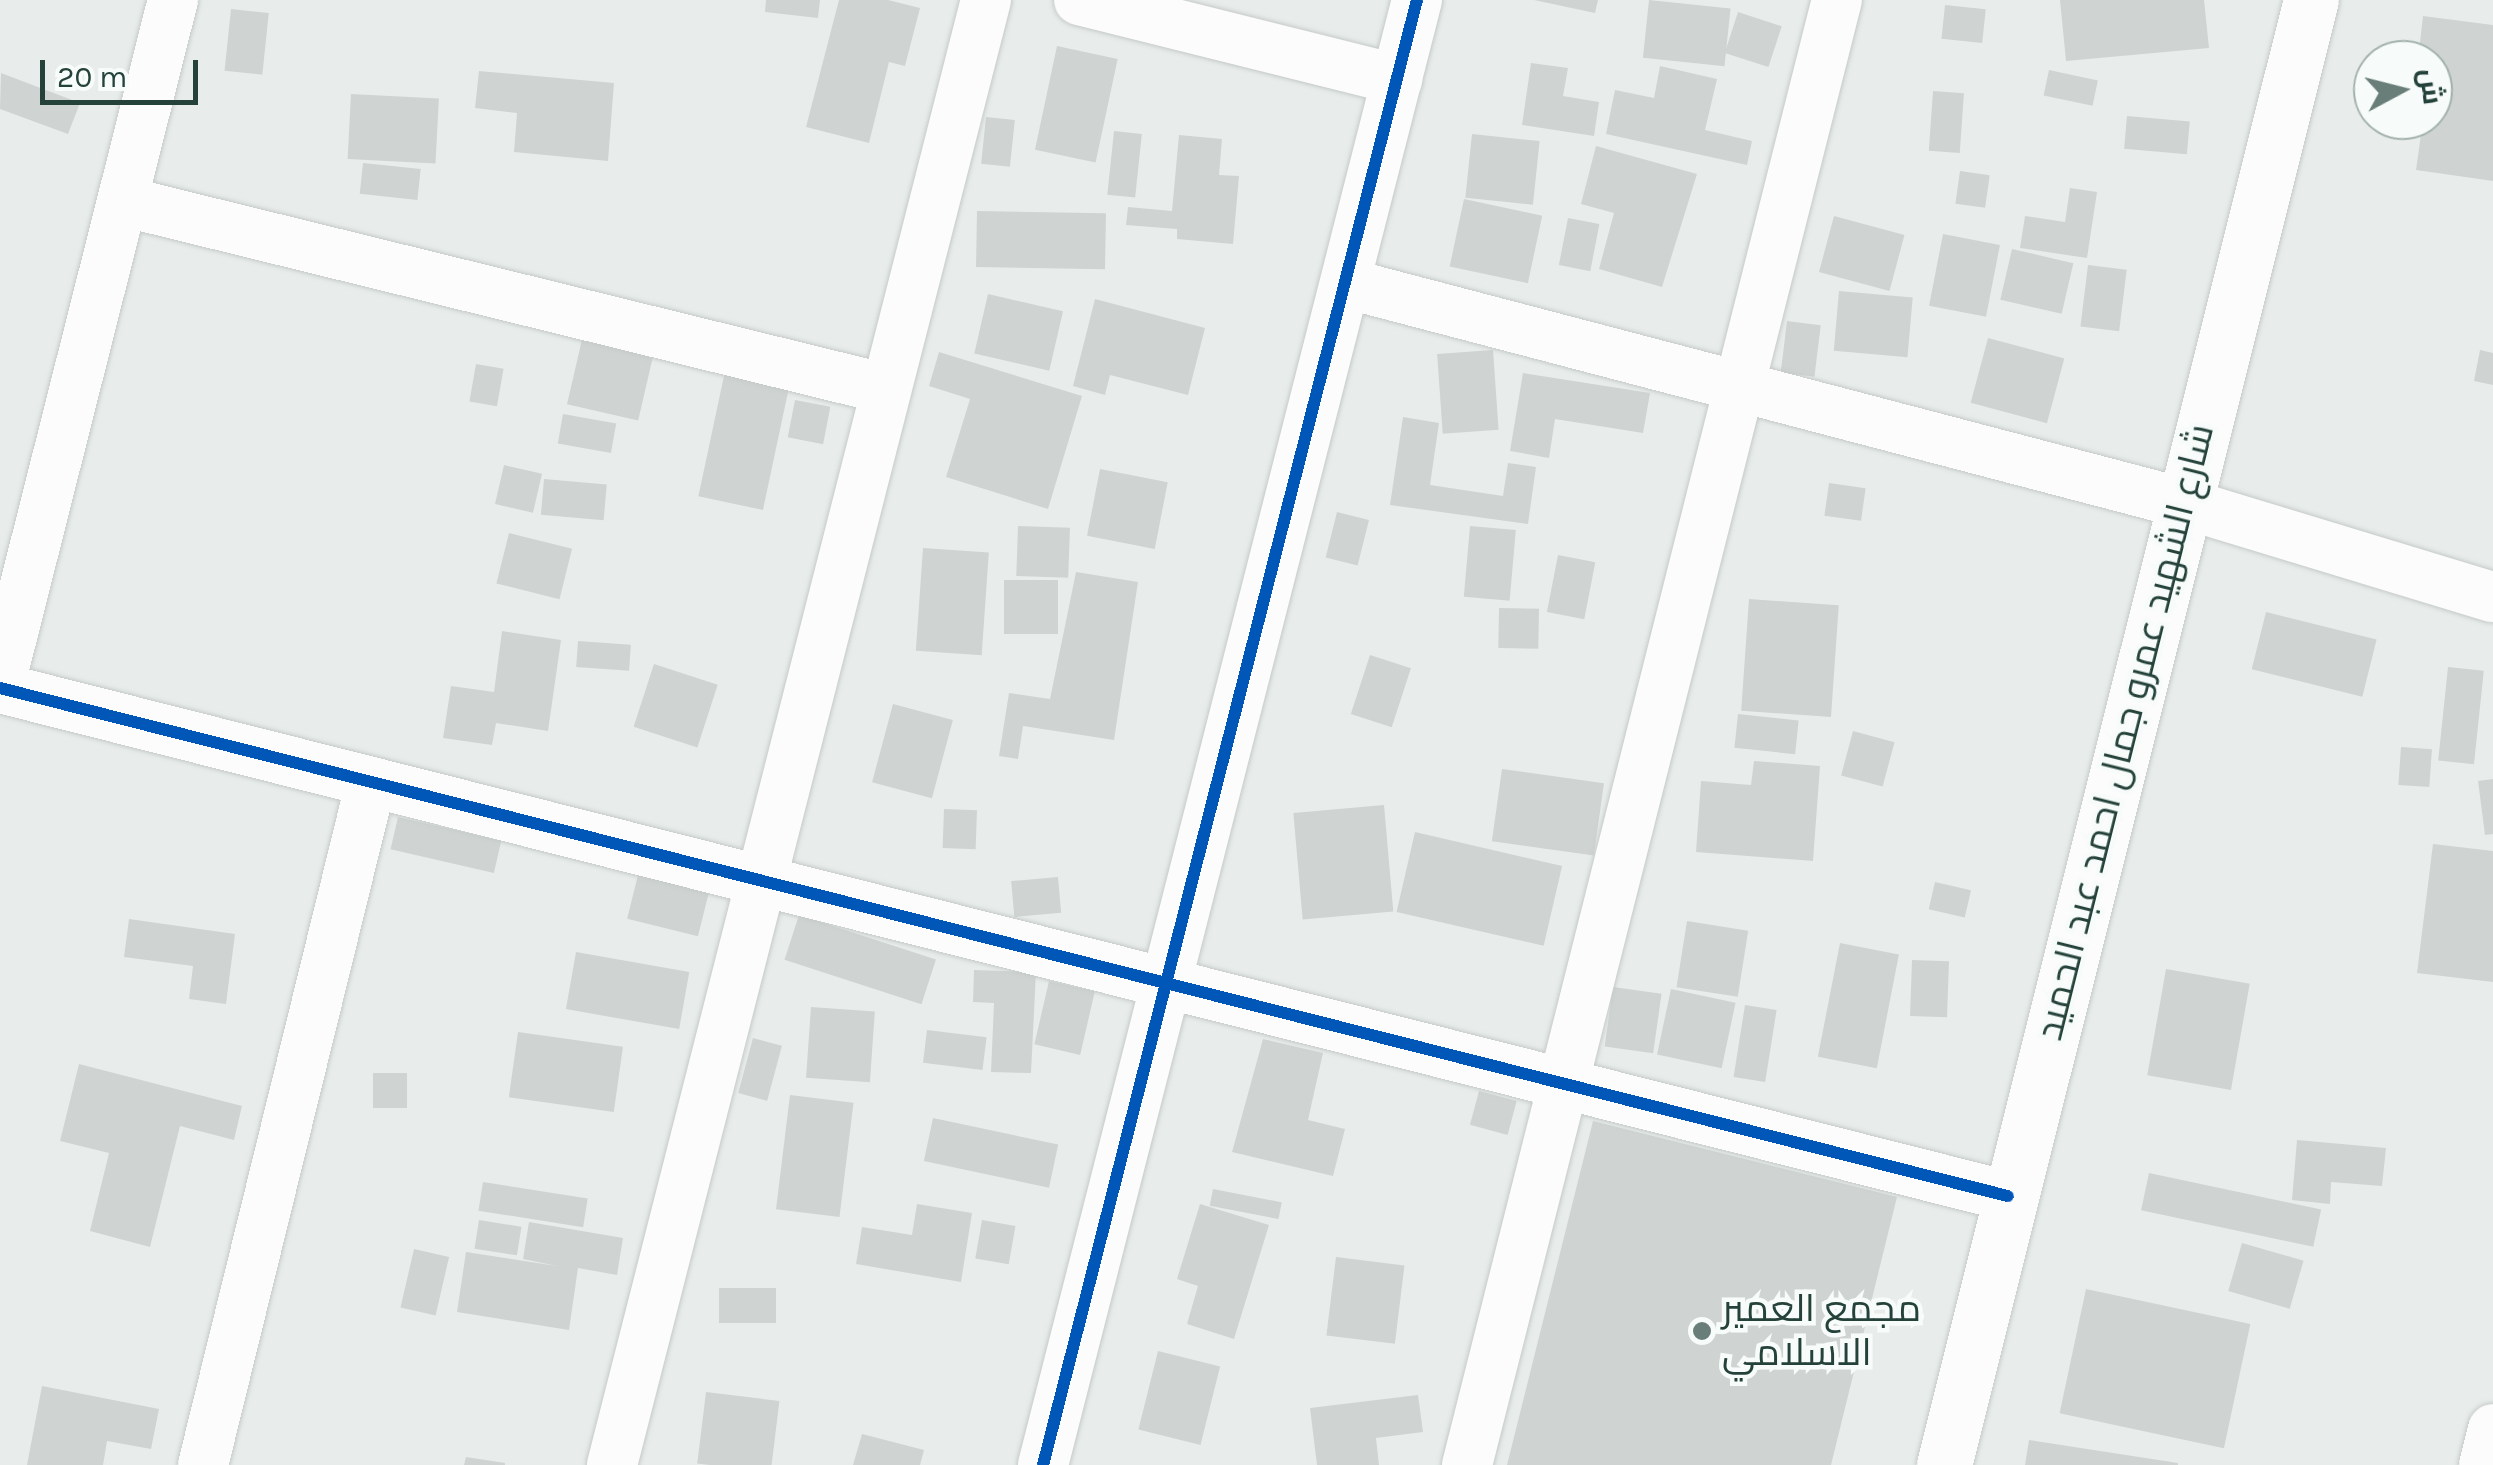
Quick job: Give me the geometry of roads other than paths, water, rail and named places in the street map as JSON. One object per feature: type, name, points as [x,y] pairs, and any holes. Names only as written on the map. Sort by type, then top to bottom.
[{"type":"street","points":[[173,0],[0,686],[1562,1088],[2008,1196]]},
{"type":"street","points":[[612,1465],[986,0]]},
{"type":"street","points":[[1079,0],[1396,79]]},
{"type":"street","points":[[1043,1465],[1417,0]]},
{"type":"street","points":[[1467,1465],[1837,0]]},
{"type":"street","name":"شارع الشهيد عمرو جمال احمد عبد الحميد","points":[[1944,1465],[2008,1196],[2311,0]]},
{"type":"street","points":[[122,200],[886,389]]},
{"type":"street","points":[[1345,284],[2182,504],[2493,597]]},
{"type":"street","points":[[203,1465],[370,782]]},
{"type":"street","points":[[2484,1465],[2493,1429]]},
{"type":"place","name":"مجمع العمير الاسلامي","points":[[1702,1331]]}]
